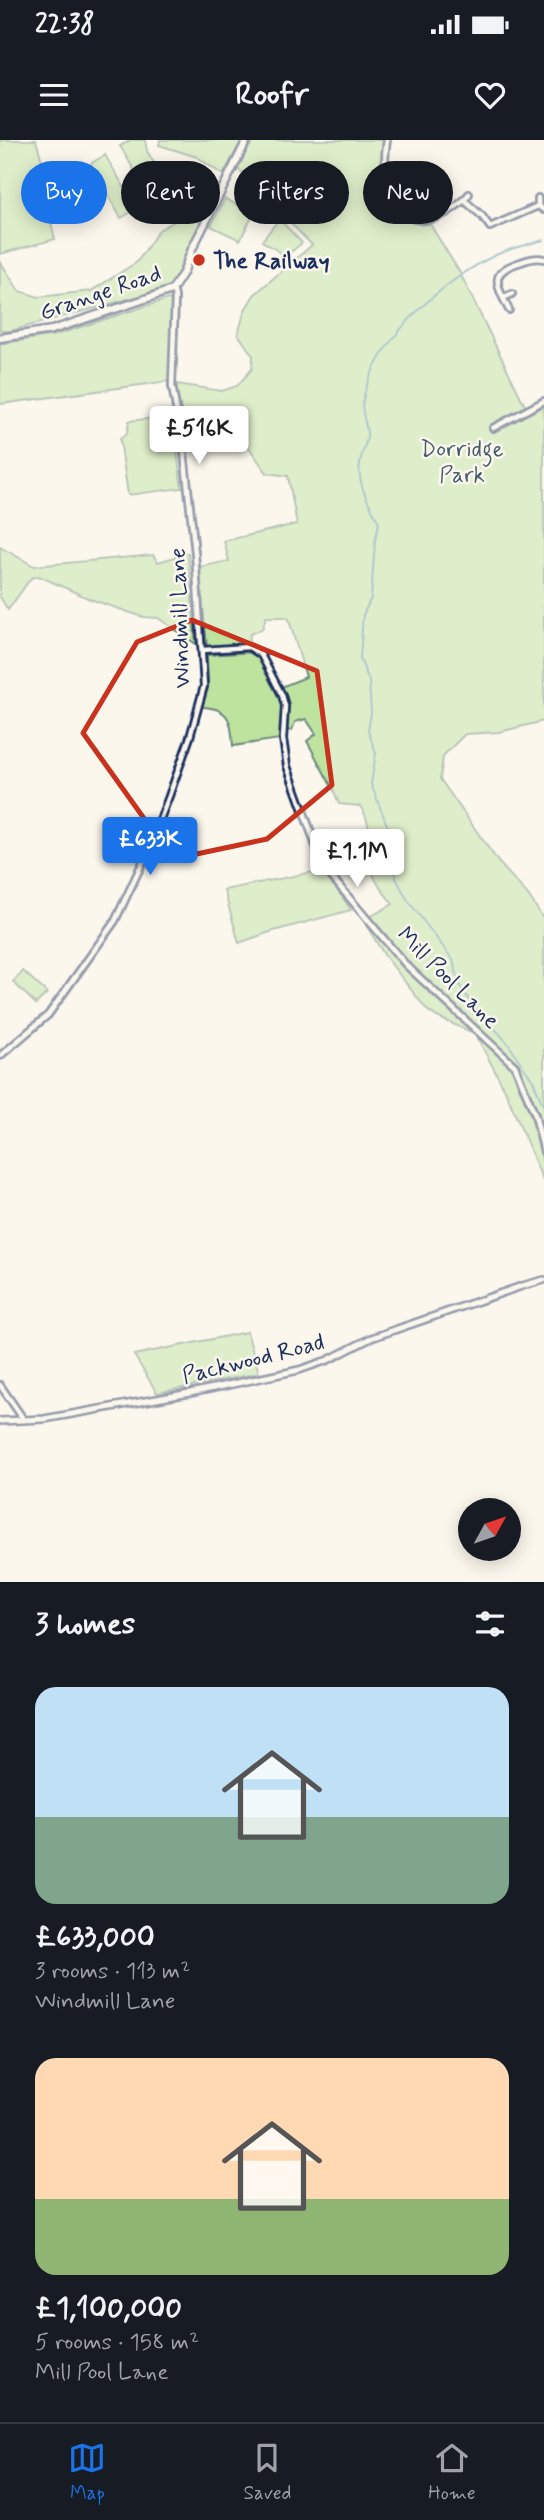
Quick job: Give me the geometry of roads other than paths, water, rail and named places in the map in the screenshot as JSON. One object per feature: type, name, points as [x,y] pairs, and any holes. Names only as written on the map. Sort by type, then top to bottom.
[{"type":"main road","name":"Grange Road","points":[[0,338],[52,330],[163,294],[173,288],[183,273],[192,249],[247,140]]},
{"type":"street","points":[[387,140],[385,170],[388,193],[403,213],[419,219],[436,218],[451,211],[469,194]]},
{"type":"street","points":[[538,198],[538,206]]},
{"type":"street","points":[[464,200],[489,226],[538,206]]},
{"type":"street","points":[[538,206],[544,210]]},
{"type":"street","points":[[509,310],[497,279],[500,271],[532,258],[544,259]]},
{"type":"street","name":"Windmill Lane","points":[[0,1056],[48,1015],[115,921],[148,851],[190,737],[204,686],[184,452],[172,386],[173,288]]},
{"type":"street","points":[[503,298],[512,294]]},
{"type":"street","points":[[493,428],[544,401]]},
{"type":"street","name":"Mill Pool Lane","points":[[203,650],[249,647],[261,655],[282,695],[285,706],[282,739],[287,766],[324,868],[406,964],[515,1066],[535,1115],[544,1152]]},
{"type":"street","name":"Packwood Road","points":[[0,1421],[44,1419],[299,1370],[328,1360],[370,1338],[544,1280]]},
{"type":"street","points":[[0,1385],[24,1420]]},
{"type":"street","points":[[9,1421],[15,1408]]},
{"type":"waterway","points":[[544,240],[503,252],[477,265],[435,295],[397,334],[381,356],[363,400],[367,437],[360,472],[365,494],[379,523],[371,598],[363,615],[360,659],[369,681],[371,713],[368,731],[376,753],[371,784],[387,825],[396,878],[407,899],[453,960],[459,984],[471,1003],[507,1042],[533,1081],[544,1107]]},
{"type":"place","name":"The Railway","points":[[199,260]]},
{"type":"park label","name":"Dorridge Park","points":[[462,461]]}]
